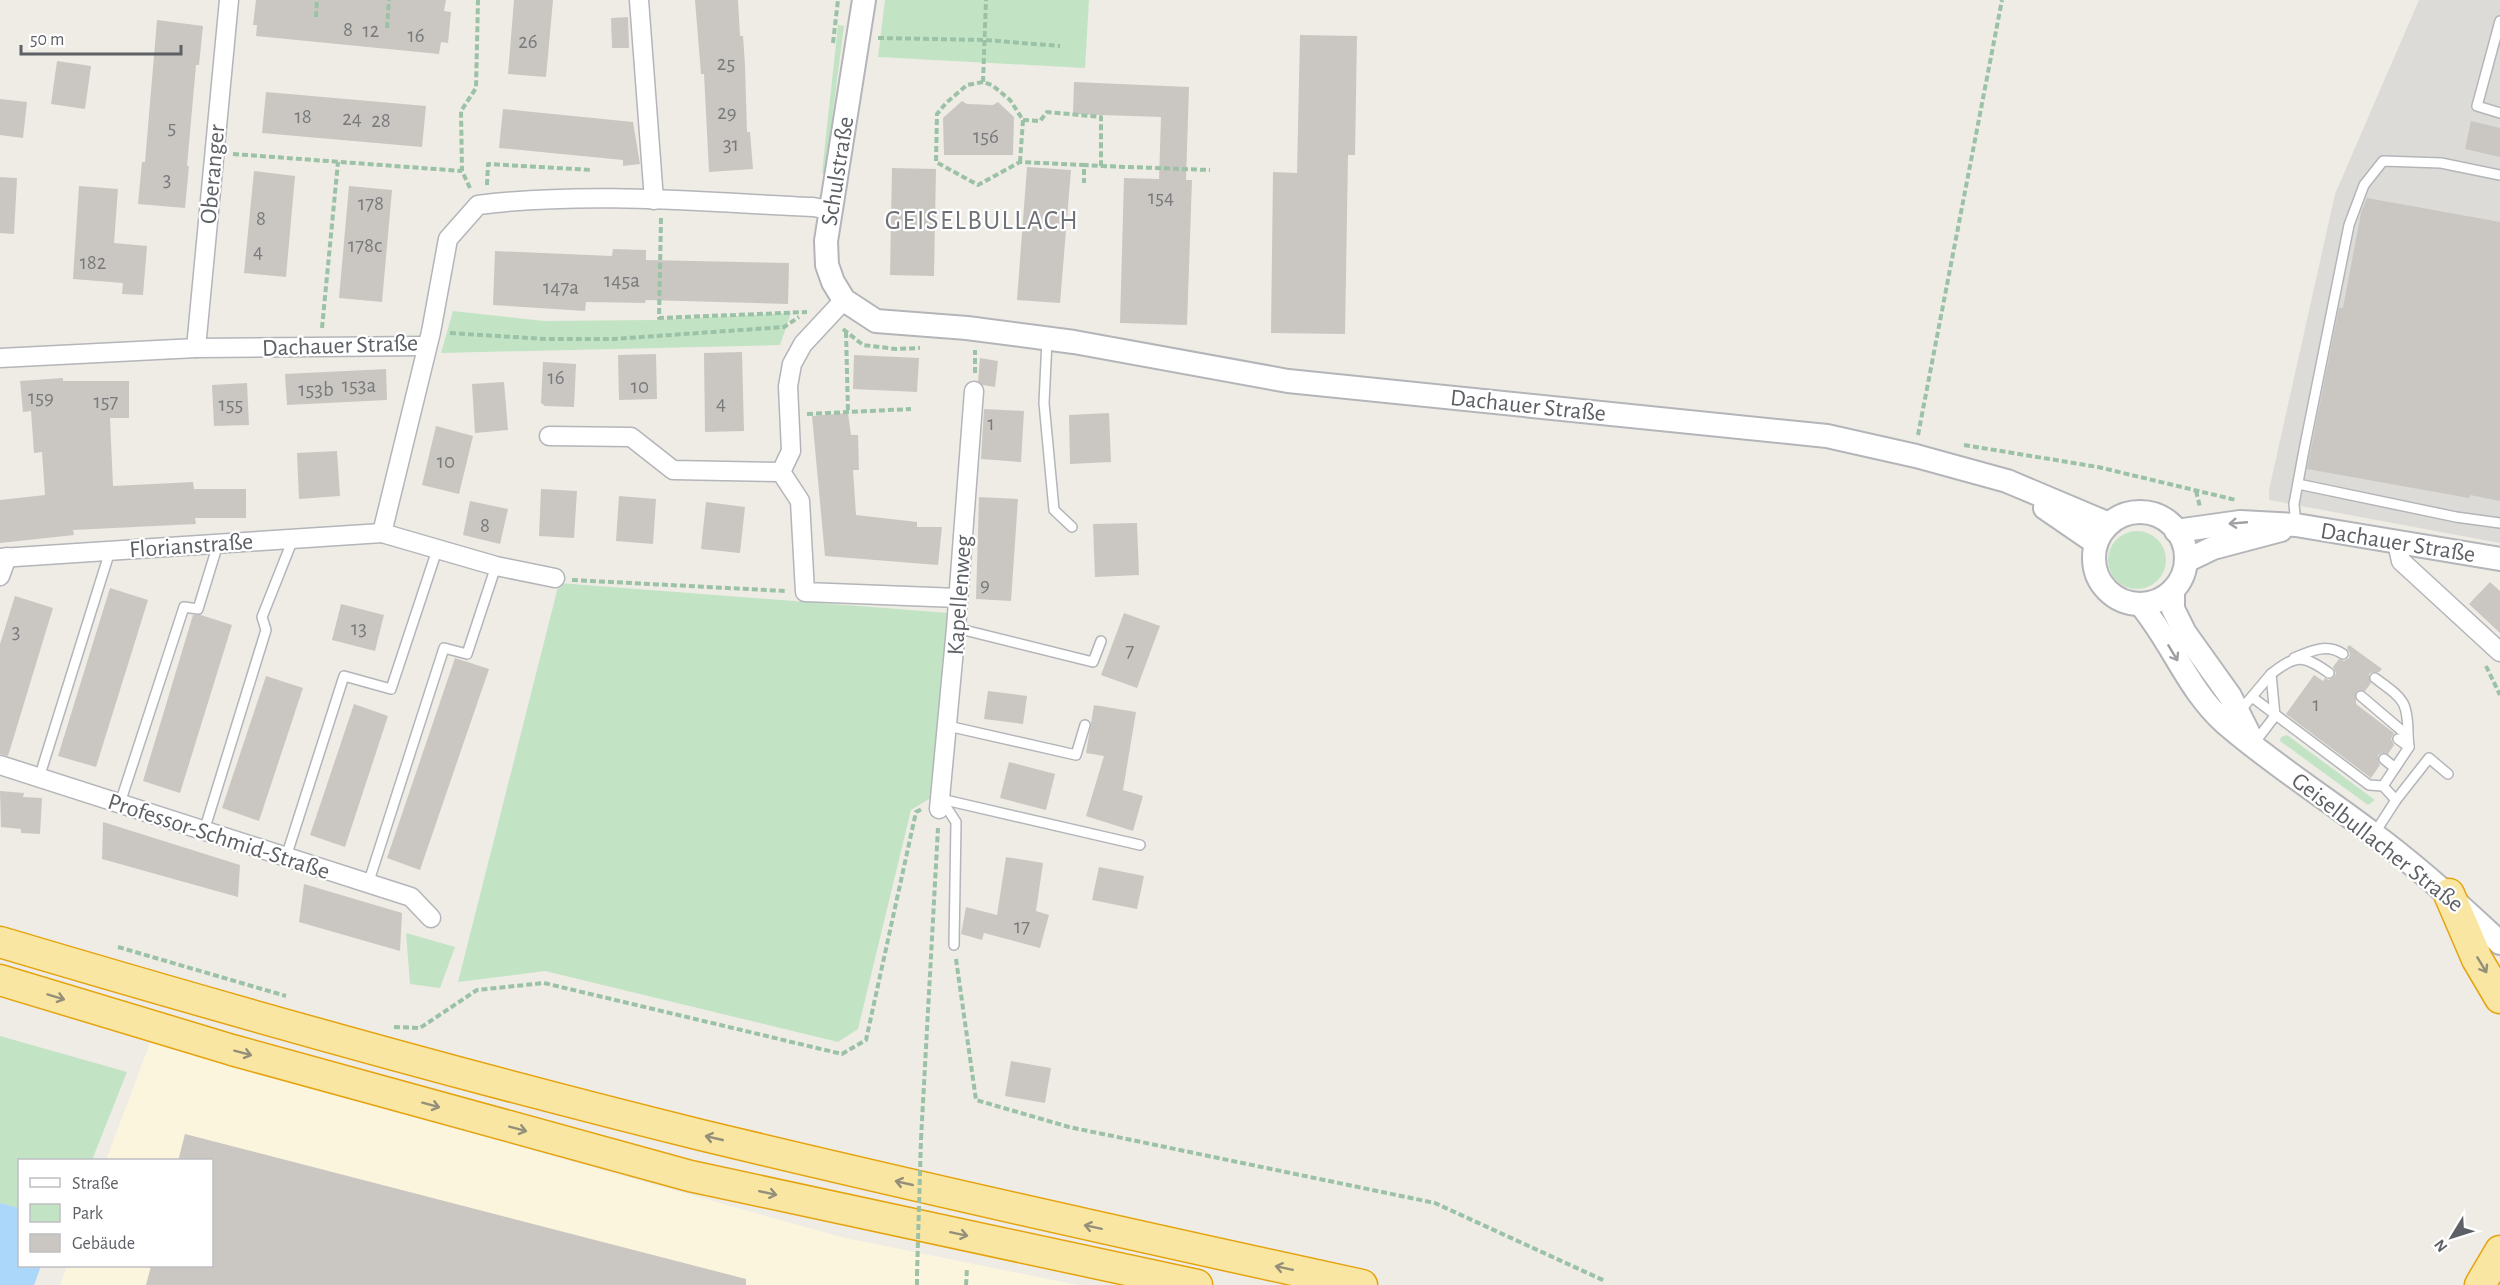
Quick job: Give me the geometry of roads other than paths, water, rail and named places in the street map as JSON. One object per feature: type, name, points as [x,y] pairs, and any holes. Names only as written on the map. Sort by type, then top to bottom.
[{"type":"highway","points":[[2449,894],[2477,959],[2500,998]]},
{"type":"highway","points":[[0,942],[241,1014],[698,1134],[1052,1218],[1362,1285]]},
{"type":"highway","points":[[0,980],[232,1050],[690,1176],[1197,1285]]},
{"type":"highway","points":[[2481,1285],[2500,1251]]},
{"type":"street","name":"Oberanger","points":[[196,348],[229,0]]},
{"type":"street","points":[[639,0],[658,200],[813,207],[831,210]]},
{"type":"street","name":"Schulstraße","points":[[864,0],[826,241],[827,265],[833,282],[844,300],[876,321]]},
{"type":"street","name":"Dachauer Straße","points":[[0,358],[196,348],[320,347],[429,339],[448,239],[482,204],[533,199],[658,200]]},
{"type":"street","points":[[781,472],[791,451],[788,386],[792,364],[803,344],[844,300]]},
{"type":"street","name":"Dachauer Straße","points":[[876,321],[967,328],[1047,338],[1288,381],[1827,436],[1916,456],[2007,481],[2109,524]]},
{"type":"street","points":[[382,533],[429,339]]},
{"type":"street","name":"Kapellenweg","points":[[940,804],[957,628],[974,391]]},
{"type":"street","points":[[549,436],[631,437],[673,470],[781,472]]},
{"type":"street","points":[[781,472],[800,501],[805,592],[958,598]]},
{"type":"street","name":"Dachauer Straße","points":[[2007,481],[2096,543]]},
{"type":"street","points":[[2129,514],[2152,514],[2165,520],[2176,531],[2182,540],[2186,561],[2182,577],[2173,590],[2163,598],[2140,604],[2119,599],[2102,585],[2093,558],[2096,543],[2109,524],[2129,514]]},
{"type":"street","name":"Dachauer Straße","points":[[2176,531],[2240,522],[2296,525],[2500,559]]},
{"type":"street","name":"Dachauer Straße","points":[[2186,561],[2212,548],[2296,525]]},
{"type":"street","name":"Florianstraße","points":[[3,558],[382,533],[438,547],[496,566],[555,578]]},
{"type":"street","points":[[2397,543],[2401,561],[2500,652]]},
{"type":"street","points":[[0,576],[3,558]]},
{"type":"street","name":"Geiselbullacher Straße","points":[[2173,590],[2173,609],[2185,633],[2246,704],[2253,744]]},
{"type":"street","name":"Geiselbullacher Straße","points":[[2140,604],[2153,619],[2195,689],[2224,722],[2374,834],[2449,894],[2500,943]]},
{"type":"street","name":"Professor-Schmid-Straße","points":[[0,765],[411,897],[431,918]]},
{"type":"lane","points":[[2500,21],[2477,106],[2500,113]]},
{"type":"lane","points":[[2296,525],[2294,504],[2349,225],[2364,185],[2383,161],[2441,163],[2500,174]]},
{"type":"lane","points":[[1047,338],[1044,403],[1053,510],[1071,527]]},
{"type":"lane","points":[[2298,484],[2456,517],[2500,522]]},
{"type":"lane","points":[[204,831],[266,630],[261,617],[293,539]]},
{"type":"lane","points":[[120,803],[184,607],[198,609],[218,544]]},
{"type":"lane","points":[[286,857],[344,676],[391,689],[438,547]]},
{"type":"lane","points":[[39,778],[110,551]]},
{"type":"lane","points":[[368,884],[444,648],[467,654],[496,566]]},
{"type":"lane","points":[[957,628],[1093,662],[1101,641]]},
{"type":"lane","points":[[2343,654],[2329,648],[2320,648],[2290,660],[2271,674],[2246,704],[2275,716],[2369,786],[2382,786],[2396,800]]},
{"type":"lane","points":[[2290,660],[2302,659],[2316,664],[2329,673]]},
{"type":"lane","points":[[2253,744],[2275,716],[2271,674]]},
{"type":"lane","points":[[2375,678],[2396,694],[2407,707],[2409,747],[2382,786]]},
{"type":"lane","points":[[2361,696],[2408,736]]},
{"type":"lane","points":[[948,726],[1076,755],[1085,725]]},
{"type":"lane","points":[[2398,739],[2409,747]]},
{"type":"lane","points":[[2374,834],[2396,800],[2429,758],[2448,774]]},
{"type":"lane","points":[[2384,759],[2395,768]]},
{"type":"lane","points":[[940,804],[1140,846]]},
{"type":"lane","points":[[940,804],[956,822],[954,945]]},
{"type":"water","points":[[0,1203],[18,1208],[18,1267],[41,1267],[34,1285],[0,1285]]},
{"type":"district","name":"GEISELBULLACH","points":[[982,220]]}]
